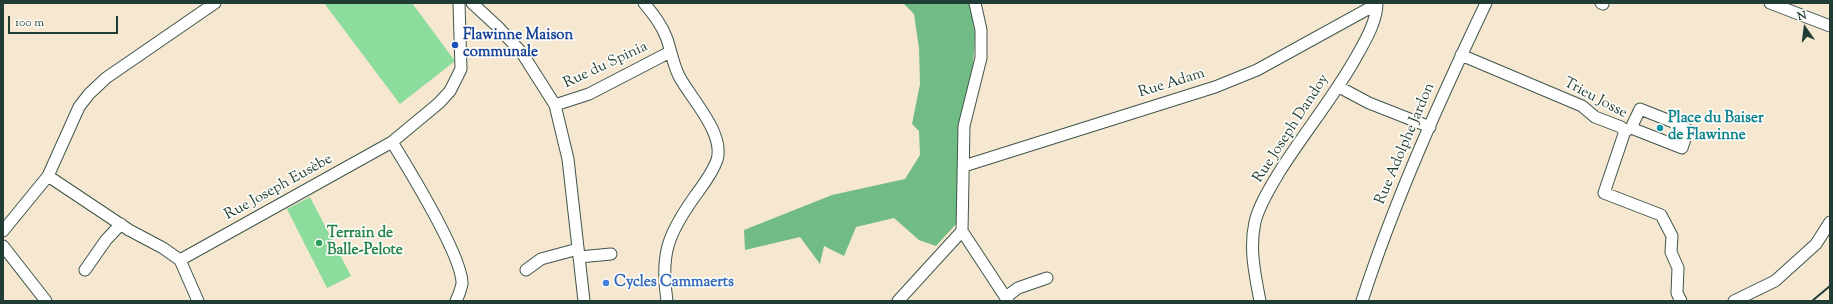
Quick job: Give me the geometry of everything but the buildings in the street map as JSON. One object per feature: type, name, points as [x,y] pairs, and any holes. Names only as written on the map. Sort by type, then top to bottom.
[{"type":"street","points":[[3,231],[48,176],[78,107],[89,94],[106,78],[215,3]]},
{"type":"street","name":"Rue Joseph Eusèbe","points":[[180,260],[392,142],[439,103],[455,82],[461,70],[462,62],[459,3]]},
{"type":"street","points":[[472,3],[498,27],[522,53],[555,105],[568,159],[584,301]]},
{"type":"street","points":[[644,3],[659,21],[667,38],[670,52],[679,76],[709,122],[716,138],[717,159],[709,176],[684,211],[668,242],[665,255],[667,301]]},
{"type":"street","points":[[975,3],[981,30],[981,58],[964,126],[962,231],[1007,299],[1018,288],[1047,278]]},
{"type":"street","name":"Rue Adolphe Jardon","points":[[1362,301],[1392,216],[1461,55],[1486,3]]},
{"type":"street","points":[[1770,3],[1830,26]]},
{"type":"street","name":"Rue Adam","points":[[964,166],[1215,86],[1257,70],[1377,4]]},
{"type":"street","name":"Rue Joseph Dandoy","points":[[1260,301],[1252,249],[1255,222],[1274,181],[1298,143],[1339,87],[1367,38],[1377,4]]},
{"type":"street","name":"Rue du Spinia","points":[[555,105],[589,94],[670,52]]},
{"type":"street","name":"Trieu Josse","points":[[1461,55],[1582,106],[1595,117],[1628,129],[1604,193],[1662,215],[1672,236],[1671,252],[1678,268],[1677,293],[1681,301]]},
{"type":"street","points":[[1339,87],[1369,103],[1430,127]]},
{"type":"street","points":[[1640,109],[1678,124],[1688,130],[1682,148],[1628,129],[1640,109]]},
{"type":"street","points":[[392,142],[447,240],[459,271],[462,284],[456,301]]},
{"type":"street","points":[[48,176],[121,224],[180,260],[198,301]]},
{"type":"street","points":[[1734,301],[1775,281],[1816,244],[1830,222]]},
{"type":"street","points":[[85,270],[106,240],[121,224]]},
{"type":"street","points":[[898,301],[962,231]]},
{"type":"street","points":[[3,246],[46,301]]},
{"type":"street","points":[[526,270],[541,259],[578,253],[611,254]]},
{"type":"green space","points":[[324,3],[412,3],[455,61],[400,104]]},
{"type":"green space","points":[[903,3],[970,3],[975,35],[973,65],[958,126],[957,223],[936,246],[919,240],[894,218],[856,227],[844,256],[824,246],[820,264],[800,237],[745,250],[744,230],[832,195],[905,179],[920,155],[919,131],[912,124],[920,84],[919,48],[914,14]]},
{"type":"green space","name":"Terrain de Balle-Pelote","points":[[310,197],[351,276],[327,288],[287,209]]},
{"type":"railway","points":[[1812,301],[1830,286]]},
{"type":"place","name":"Flawinne Maison communale","points":[[455,45]]},
{"type":"place","name":"Place du Baiser de Flawinne","points":[[1660,128]]},
{"type":"place","name":"Terrain de Balle-Pelote","points":[[319,243]]},
{"type":"place","name":"Cycles Cammaerts","points":[[606,283]]}]
